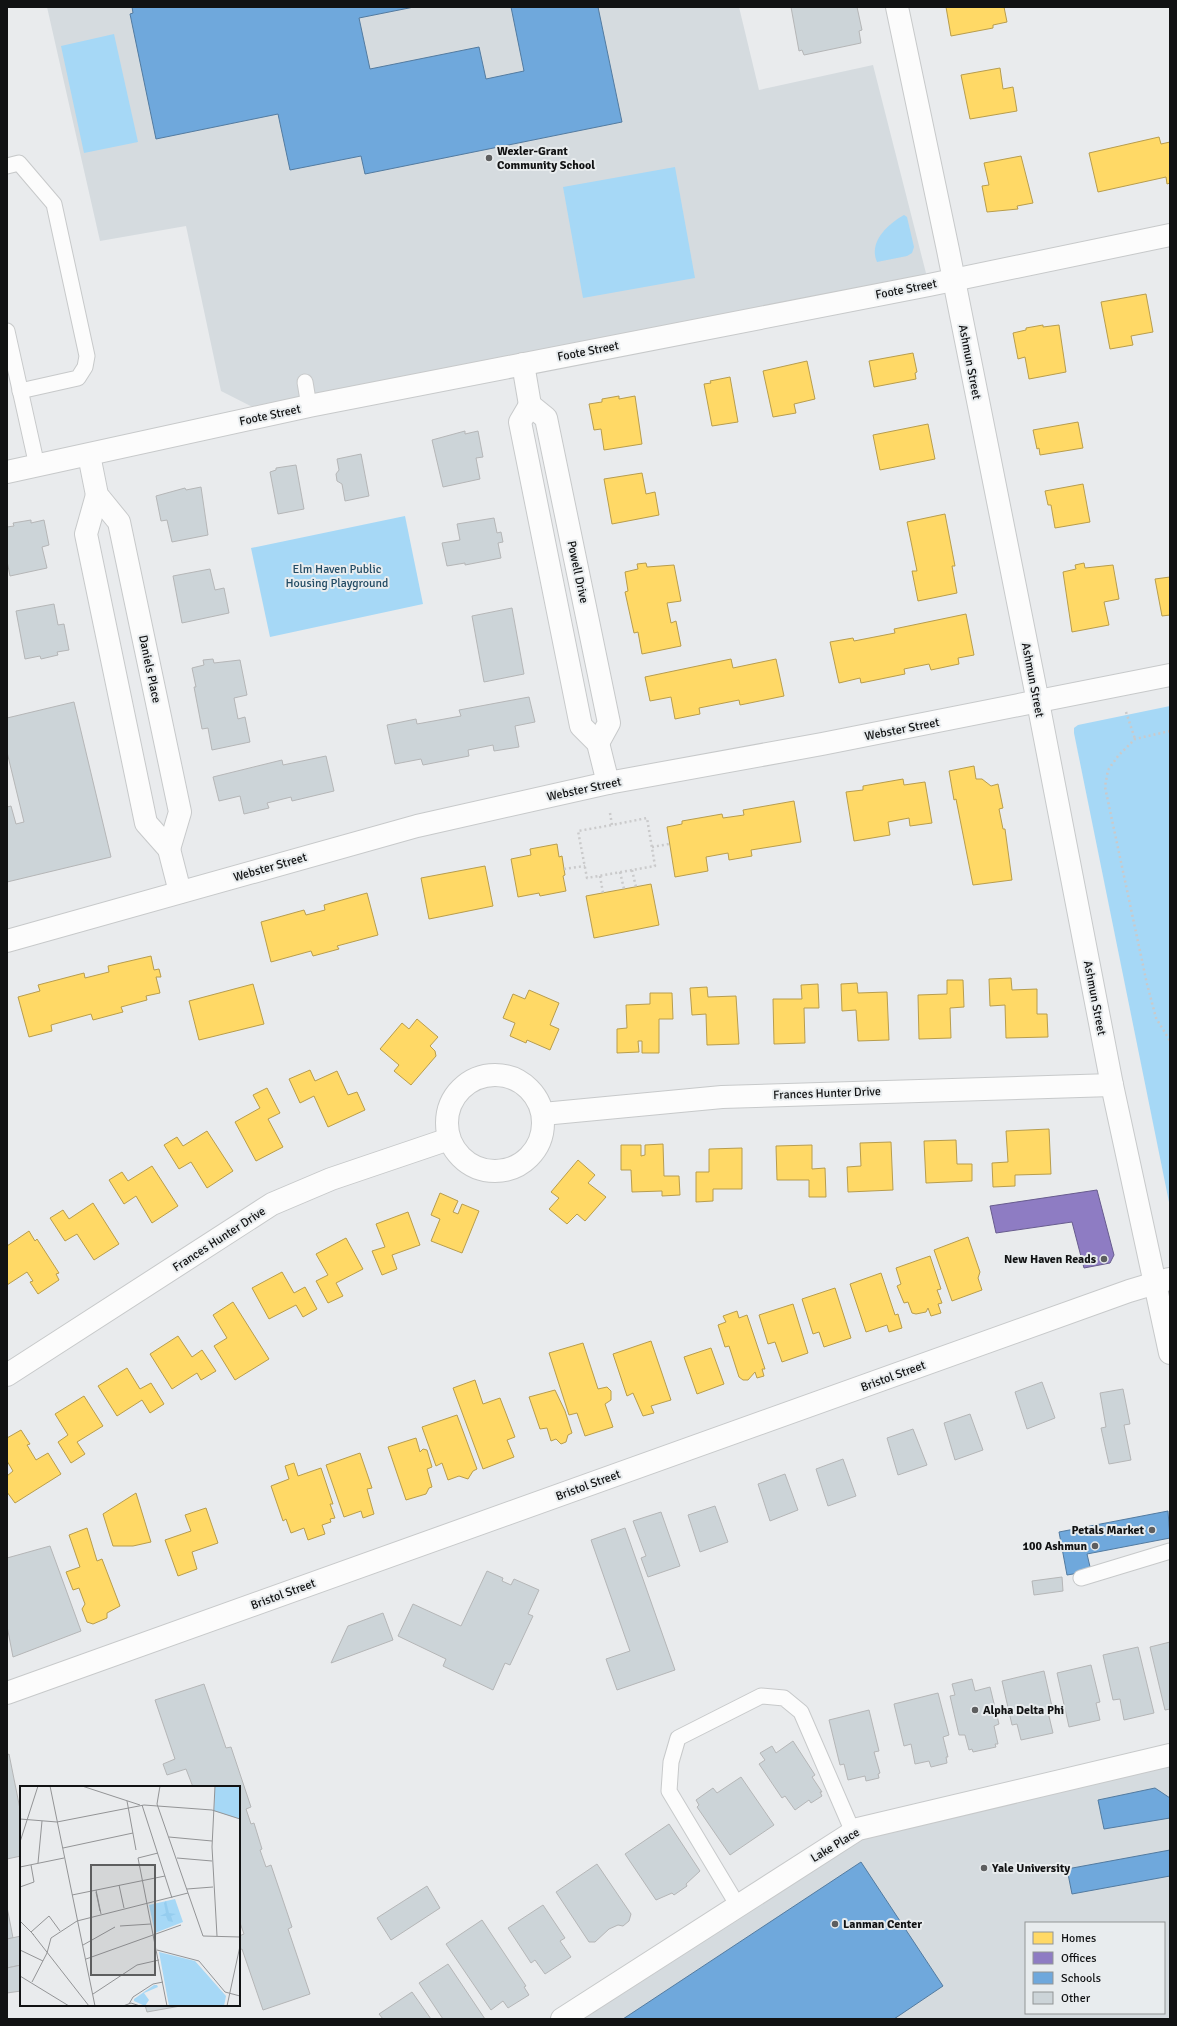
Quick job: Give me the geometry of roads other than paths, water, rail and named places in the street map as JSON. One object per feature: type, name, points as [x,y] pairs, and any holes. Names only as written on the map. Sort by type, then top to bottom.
[{"type":"street","name":"Ashmun Street","points":[[897,7],[1038,702],[1112,1085],[1163,1280],[1170,1353]]},
{"type":"street","name":"Foote Street","points":[[7,472],[309,406],[953,280],[1170,235]]},
{"type":"street","points":[[523,364],[530,405],[520,422],[581,726],[598,743],[608,783]]},
{"type":"street","name":"Daniels Place","points":[[89,455],[97,495],[86,534],[146,823],[169,850],[180,892]]},
{"type":"street","name":"Daniels Place","points":[[97,495],[120,522],[180,812],[169,850]]},
{"type":"street","name":"Webster Street","points":[[7,940],[417,826],[608,783],[822,744],[1170,675]]},
{"type":"street","points":[[496,1075],[513,1078],[527,1087],[538,1100],[543,1114],[543,1131],[538,1147],[527,1160],[512,1168],[496,1172],[486,1171],[470,1165],[457,1154],[449,1139],[446,1122],[450,1105],[459,1091],[472,1081],[496,1075]]},
{"type":"street","name":"Frances Hunter Drive","points":[[543,1114],[722,1097],[1112,1085]]},
{"type":"street","name":"Frances Hunter Drive","points":[[7,1375],[272,1204],[331,1179],[449,1139]]},
{"type":"street","name":"Bristol Street","points":[[7,1692],[1163,1280]]},
{"type":"street","name":"Lake Place","points":[[562,2019],[858,1829],[1170,1755]]},
{"type":"lane","points":[[7,166],[19,163],[54,204],[87,356],[85,367],[78,378],[20,390]]},
{"type":"lane","points":[[7,332],[36,466]]},
{"type":"lane","points":[[305,382],[309,406]]},
{"type":"lane","points":[[1081,1578],[1170,1552]]},
{"type":"lane","points":[[738,1906],[669,1791],[671,1762],[678,1738],[761,1696],[784,1698],[801,1712],[853,1832]]},
{"type":"place","name":"Wexler-Grant Community School","points":[[489,158]]},
{"type":"place","name":"New Haven Reads","points":[[1104,1259]]},
{"type":"place","name":"Petals Market","points":[[1152,1530]]},
{"type":"place","name":"100 Ashmun","points":[[1095,1546]]},
{"type":"place","name":"Alpha Delta Phi","points":[[975,1710]]},
{"type":"place","name":"Yale University","points":[[984,1868]]},
{"type":"place","name":"Lanman Center","points":[[835,1924]]},
{"type":"park label","name":"Elm Haven Public Housing Playground","points":[[337,576]]}]
